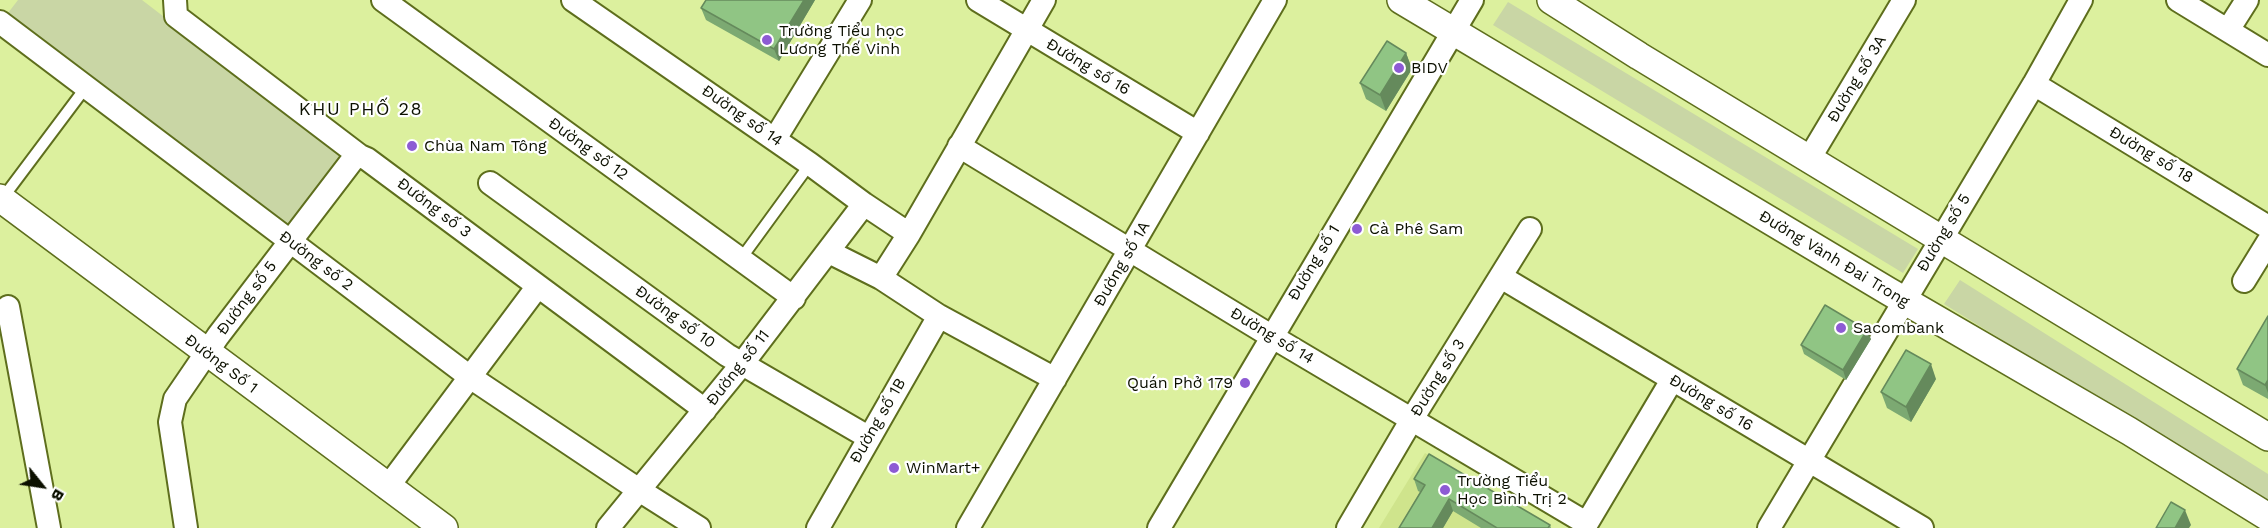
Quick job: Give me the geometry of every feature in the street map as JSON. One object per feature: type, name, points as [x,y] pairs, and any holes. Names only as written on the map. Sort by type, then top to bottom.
[{"type":"street","name":"Đường số 3","points":[[175,0],[176,16],[360,156],[705,410]]},
{"type":"street","name":"Đường số 12","points":[[383,0],[794,298]]},
{"type":"street","name":"Đường số 14","points":[[573,0],[909,234]]},
{"type":"street","points":[[775,139],[860,0]]},
{"type":"street","name":"Đường số 16","points":[[978,0],[1198,133]]},
{"type":"street","points":[[881,278],[909,234],[1044,0]]},
{"type":"street","name":"Đường số 1A","points":[[977,525],[1056,379],[1275,0]]},
{"type":"street","name":"Đường Vành Đai Trong","points":[[1401,0],[1903,300],[2129,431],[2268,516]]},
{"type":"street","name":"Đường số 1","points":[[1159,528],[1472,0]]},
{"type":"street","points":[[1551,0],[1639,56],[2268,438]]},
{"type":"street","name":"Đường số 5","points":[[1769,528],[2034,84],[2081,0]]},
{"type":"street","points":[[2178,0],[2268,55]]},
{"type":"street","points":[[2228,30],[2247,0]]},
{"type":"street","name":"Đường số 3A","points":[[1809,159],[1894,3]]},
{"type":"street","name":"Đường số 2","points":[[0,22],[470,377],[699,528]]},
{"type":"street","name":"Đường số 18","points":[[2034,84],[2268,227]]},
{"type":"street","name":"Đường số 14","points":[[959,146],[1585,526]]},
{"type":"street","name":"Đường số 5","points":[[186,528],[170,422],[175,399],[207,352],[290,242],[354,158],[360,156]]},
{"type":"street","name":"Đường số 10","points":[[490,183],[742,364],[868,437]]},
{"type":"street","name":"Đường Số 1","points":[[1,198],[387,488],[444,528]]},
{"type":"street","name":"Đường số 11","points":[[608,528],[742,364],[864,204]]},
{"type":"street","name":"Đường số 3","points":[[1348,528],[1412,419],[1530,229]]},
{"type":"street","points":[[2244,281],[2268,242]]},
{"type":"street","points":[[829,252],[881,278],[939,316],[1056,379]]},
{"type":"street","name":"Đường số 16","points":[[1501,277],[1922,528]]},
{"type":"street","points":[[387,488],[538,286]]},
{"type":"street","points":[[8,307],[49,528]]},
{"type":"street","name":"Đường số 1B","points":[[818,528],[939,316]]},
{"type":"street","points":[[1585,526],[1672,380]]},
{"type":"lane","points":[[1,198],[86,87]]},
{"type":"lane","points":[[740,260],[810,164]]},
{"type":"shaded area","points":[[18,0],[142,0],[344,155],[288,228],[8,13]]},
{"type":"shaded area","points":[[1508,2],[1918,249],[1903,273],[1493,25]]},
{"type":"shaded area","points":[[1960,280],[2268,474],[2268,505],[1944,304]]},
{"type":"shaded area","name":"Trường Tiểu Học Bình Trị 2","points":[[1425,453],[1551,528],[1379,528]]},
{"type":"building","name":"Trường Tiểu học Lương Thế Vinh","points":[[706,0],[804,0],[774,49],[701,8]]},
{"type":"building","points":[[1387,41],[1406,53],[1380,95],[1360,83]]},
{"type":"building","points":[[1825,305],[1867,330],[1843,370],[1801,345]]},
{"type":"building","points":[[2268,316],[2268,380],[2265,385],[2237,369]]},
{"type":"building","points":[[1906,350],[1931,364],[1906,407],[1881,392]]},
{"type":"building","name":"Trường Tiểu Học Bình Trị 2","points":[[1429,454],[1550,525],[1548,528],[1497,528],[1449,499],[1432,528],[1399,528],[1425,485],[1414,479]]},
{"type":"building","points":[[2171,502],[2185,510],[2175,528],[2156,528]]},
{"type":"place","name":"Trường Tiểu học Lương Thế Vinh","points":[[767,40]]},
{"type":"place","name":"BIDV","points":[[1399,68]]},
{"type":"place","name":"Chùa Nam Tông","points":[[412,146]]},
{"type":"place","name":"Cà Phê Sam","points":[[1357,229]]},
{"type":"place","name":"Sacombank","points":[[1841,328]]},
{"type":"place","name":"Quán Phở 179","points":[[1245,383]]},
{"type":"place","name":"WinMart+","points":[[894,468]]},
{"type":"place","name":"Trường Tiểu Học Bình Trị 2","points":[[1445,490]]},
{"type":"district","name":"KHU PHỐ 28","points":[[361,110]]}]
